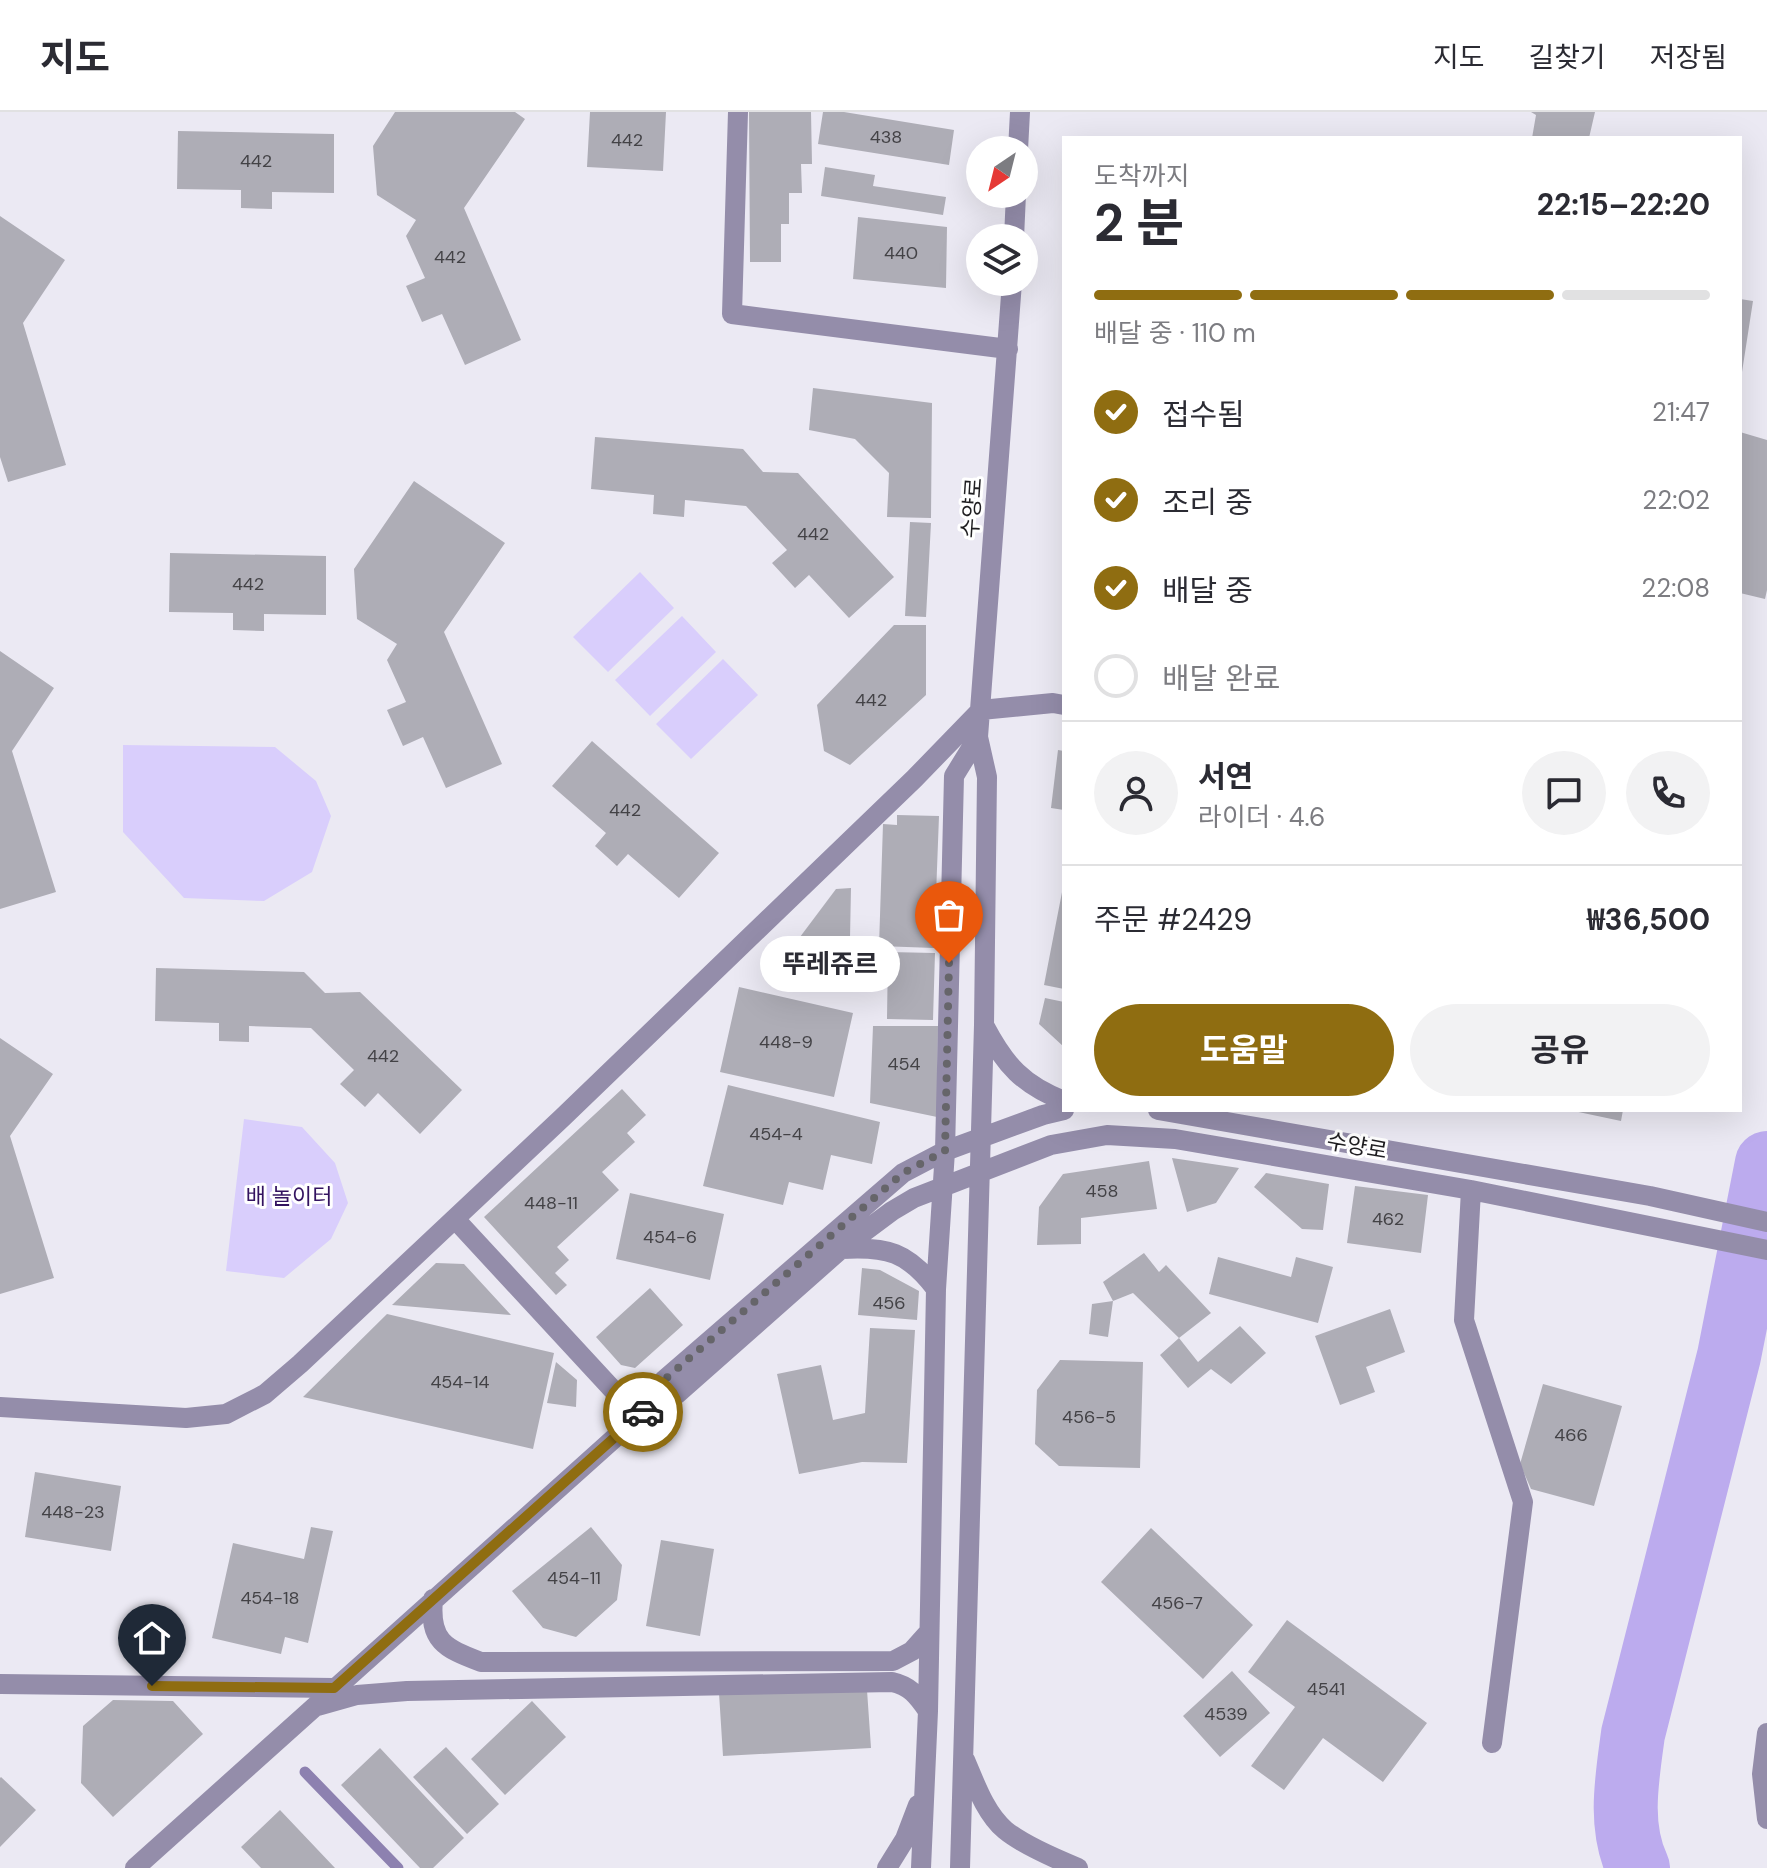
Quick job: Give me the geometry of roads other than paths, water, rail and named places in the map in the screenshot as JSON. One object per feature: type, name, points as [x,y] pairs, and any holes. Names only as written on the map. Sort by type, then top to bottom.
[{"type":"street","points":[[738,112],[732,314],[1008,349]]},
{"type":"street","points":[[1019,136],[1020,112]]},
{"type":"street","name":"수양로","points":[[960,1868],[984,1025],[987,777],[978,737],[1011,296]]},
{"type":"street","points":[[0,1407],[186,1418],[226,1414],[265,1394],[455,1219],[914,779],[981,710],[1062,705]]},
{"type":"street","name":"수양로","points":[[921,1868],[928,1711],[936,1289],[945,1151],[954,776],[978,737]]},
{"type":"street","points":[[984,1025],[1001,1057],[1013,1070],[1062,1100]]},
{"type":"street","points":[[135,1868],[638,1417],[654,1401],[664,1380],[893,1181],[919,1162],[945,1151],[1062,1110]]},
{"type":"street","name":"수양로","points":[[1169,1112],[1650,1196],[1767,1222]]},
{"type":"street","name":"수양로","points":[[654,1401],[677,1394],[841,1249],[914,1198],[1051,1145],[1107,1135],[1175,1139],[1471,1190],[1767,1250]]},
{"type":"street","points":[[1471,1190],[1464,1320],[1523,1502],[1492,1743]]},
{"type":"street","points":[[455,1219],[638,1417]]},
{"type":"street","points":[[841,1249],[871,1247],[893,1252],[920,1268],[936,1289]]},
{"type":"street","points":[[433,1599],[431,1618],[435,1636],[458,1653],[481,1662],[893,1661],[912,1651],[929,1632]]},
{"type":"street","points":[[310,1709],[357,1695],[407,1691],[892,1682],[907,1686],[928,1711]]},
{"type":"street","points":[[0,1684],[334,1688]]},
{"type":"street","points":[[1767,1733],[1762,1784],[1767,1819]]},
{"type":"street","points":[[962,1753],[982,1799],[1004,1830],[1078,1868]]},
{"type":"street","points":[[887,1868],[905,1839],[925,1787]]},
{"type":"waterway","points":[[1638,1868],[1626,1819],[1633,1734],[1729,1356],[1767,1163]]},
{"type":"waterway","points":[[305,1772],[398,1868]]},
{"type":"place","name":"뚜레쥬르","points":[[949,963]]},
{"type":"park label","name":"배 놀이터","points":[[289,1196]]}]
